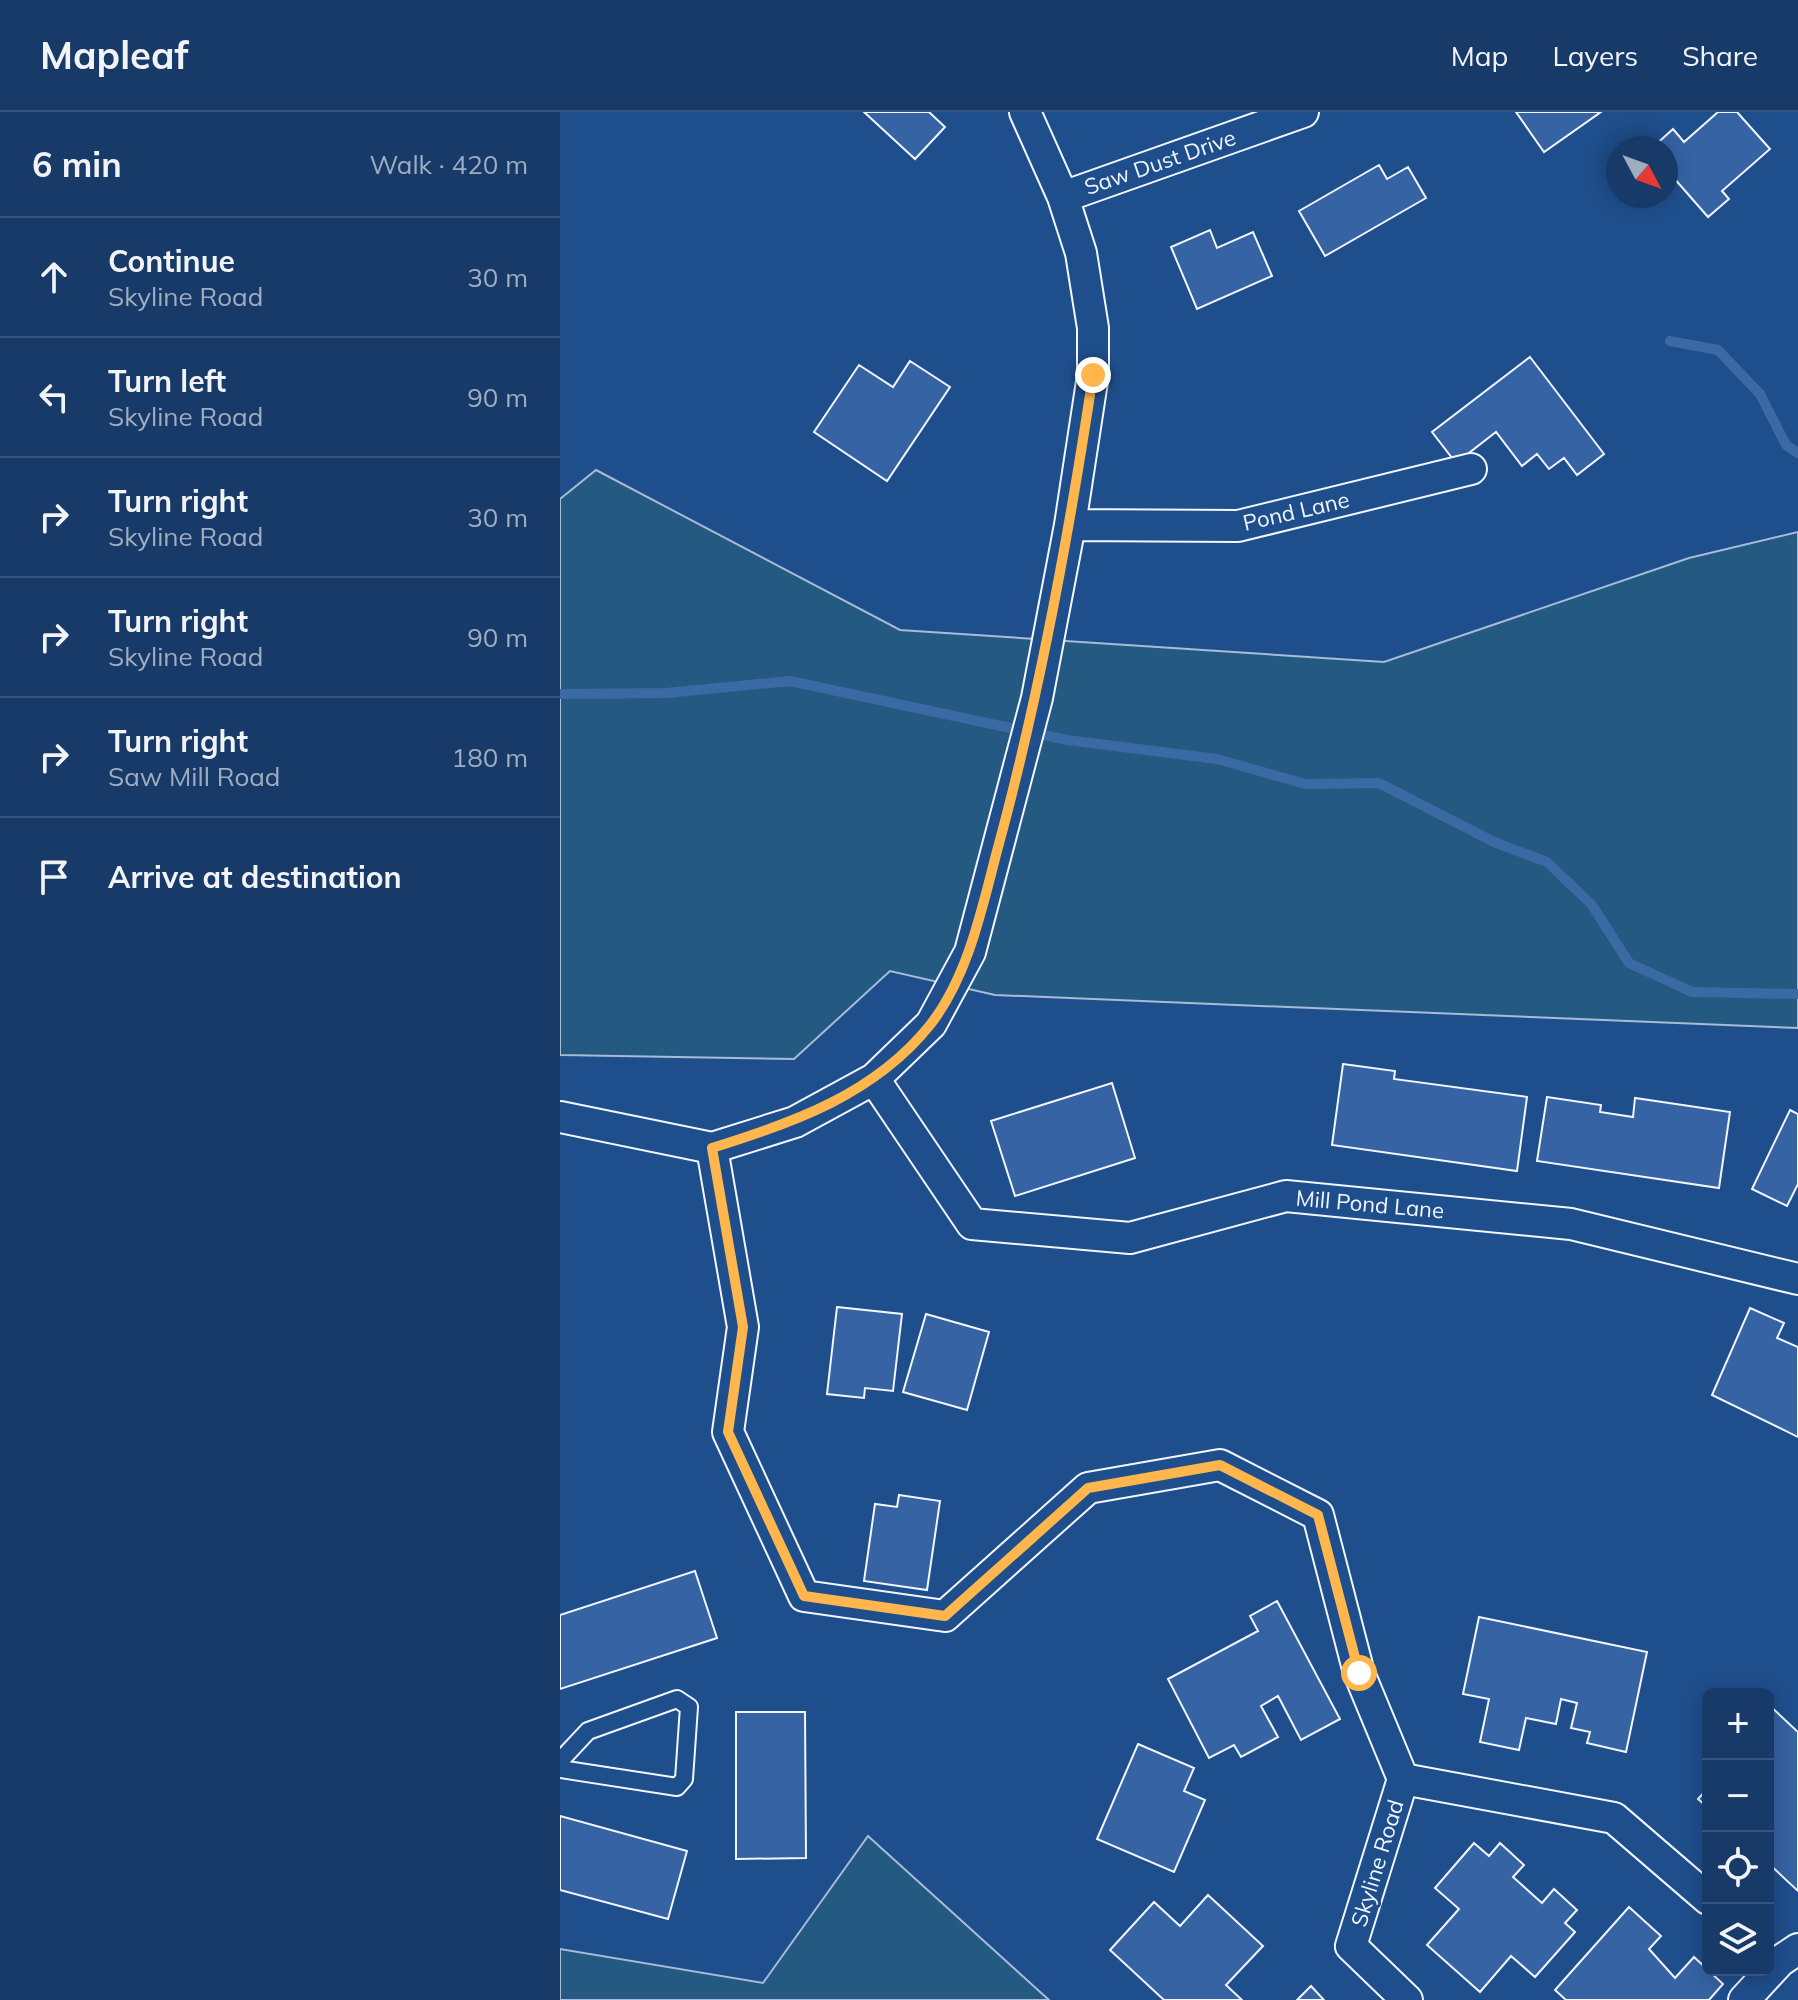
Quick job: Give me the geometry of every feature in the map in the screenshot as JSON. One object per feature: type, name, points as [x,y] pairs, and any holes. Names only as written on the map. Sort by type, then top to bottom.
[{"type":"street","points":[[560,1117],[712,1148],[795,1122],[874,1079],[931,1024],[970,952],[1037,698],[1070,525],[1094,350],[1088,286],[1063,197],[1025,112]]},
{"type":"street","name":"Saw Dust Drive","points":[[1063,197],[1303,112]]},
{"type":"street","name":"Pond Lane","points":[[1070,525],[1238,526],[1471,469]]},
{"type":"street","name":"Mill Pond Lane","points":[[874,1079],[972,1224],[1130,1238],[1286,1196],[1571,1224],[1798,1279]]},
{"type":"street","name":"Skyline Road","points":[[712,1148],[743,1327],[728,1432],[804,1596],[945,1616],[1088,1488],[1220,1465],[1318,1515],[1359,1673],[1403,1779],[1351,1946],[1407,2000]]},
{"type":"street","points":[[1403,1779],[1614,1818],[1702,1894]]},
{"type":"street","points":[[1744,2000],[1782,1953]]},
{"type":"lane","points":[[560,1761],[588,1731],[677,1699],[689,1707],[684,1779],[677,1787],[560,1769]]},
{"type":"shaded area","points":[[596,470],[900,630],[1384,662],[1689,558],[1798,532],[1798,1028],[995,995],[890,971],[794,1059],[560,1055],[560,499]]},
{"type":"shaded area","points":[[868,1836],[1049,2000],[560,2000],[560,1949],[763,1983]]},
{"type":"building","points":[[864,112],[929,112],[945,127],[915,159]]},
{"type":"building","points":[[1516,112],[1601,112],[1544,152]]},
{"type":"building","points":[[1718,112],[1737,112],[1770,149],[1722,191],[1729,199],[1708,217],[1678,183],[1678,136],[1665,136],[1673,129],[1684,142]]},
{"type":"building","points":[[1379,165],[1387,179],[1408,167],[1426,198],[1325,256],[1299,211]]},
{"type":"building","points":[[1210,230],[1217,248],[1253,232],[1272,276],[1197,309],[1171,247]]},
{"type":"building","points":[[1530,357],[1604,454],[1577,475],[1564,458],[1549,469],[1537,454],[1522,466],[1496,432],[1456,463],[1432,432]]},
{"type":"building","points":[[910,361],[950,387],[887,481],[814,432],[859,365],[893,387]]},
{"type":"building","points":[[1343,1064],[1395,1071],[1394,1079],[1527,1097],[1517,1171],[1332,1145]]},
{"type":"building","points":[[1112,1083],[1135,1158],[1015,1196],[991,1121]]},
{"type":"building","points":[[1547,1097],[1601,1105],[1600,1112],[1633,1117],[1635,1098],[1730,1112],[1719,1188],[1537,1161]]},
{"type":"building","points":[[1790,1110],[1798,1114],[1798,1184],[1787,1206],[1752,1189]]},
{"type":"building","points":[[837,1307],[902,1314],[893,1391],[865,1388],[864,1398],[827,1394]]},
{"type":"building","points":[[1750,1308],[1784,1323],[1777,1338],[1798,1347],[1798,1437],[1712,1395]]},
{"type":"building","points":[[926,1314],[989,1332],[967,1410],[903,1392]]},
{"type":"building","points":[[899,1495],[940,1501],[927,1590],[864,1581],[875,1504],[897,1507]]},
{"type":"building","points":[[695,1571],[717,1638],[560,1689],[560,1615]]},
{"type":"building","points":[[1277,1601],[1340,1719],[1301,1740],[1278,1696],[1261,1706],[1278,1737],[1241,1757],[1234,1745],[1209,1758],[1168,1679],[1258,1631],[1250,1616]]},
{"type":"building","points":[[1479,1617],[1647,1652],[1626,1752],[1587,1743],[1590,1732],[1571,1728],[1577,1703],[1561,1699],[1556,1724],[1526,1718],[1519,1750],[1480,1742],[1489,1699],[1463,1694]]},
{"type":"building","points":[[1774,1710],[1798,1732],[1798,1891],[1774,1869]]},
{"type":"building","points":[[736,1712],[805,1712],[806,1858],[736,1859]]},
{"type":"building","points":[[1138,1744],[1194,1768],[1184,1791],[1205,1800],[1174,1872],[1097,1839]]},
{"type":"building","points":[[560,1816],[687,1851],[668,1919],[560,1890]]},
{"type":"building","points":[[1474,1843],[1489,1856],[1500,1843],[1524,1865],[1513,1877],[1542,1903],[1554,1889],[1577,1910],[1565,1923],[1575,1932],[1535,1977],[1511,1956],[1480,1992],[1427,1945],[1459,1909],[1435,1888]]},
{"type":"building","points":[[1208,1895],[1263,1946],[1226,1985],[1242,2000],[1164,2000],[1110,1950],[1154,1902],[1180,1926]]},
{"type":"building","points":[[1629,1907],[1661,1936],[1649,1949],[1675,1978],[1694,1957],[1702,1964],[1702,1976],[1714,1976],[1723,1984],[1709,2000],[1566,2000],[1555,1990]]},
{"type":"building","points":[[1311,1986],[1324,2000],[1297,2000]]},
{"type":"waterway","points":[[1670,341],[1718,350],[1760,394],[1786,445],[1798,453]]},
{"type":"waterway","points":[[560,694],[667,693],[790,681],[1067,740],[1217,759],[1305,784],[1379,783],[1494,842],[1547,862],[1592,905],[1629,963],[1692,992],[1798,994]]},
{"type":"route","points":[[1093,375],[1070,525],[1037,698],[970,952],[931,1024],[874,1079],[795,1122],[712,1148],[743,1327],[728,1432],[804,1596],[945,1616],[1088,1488],[1220,1465],[1318,1515],[1359,1673]]}]
